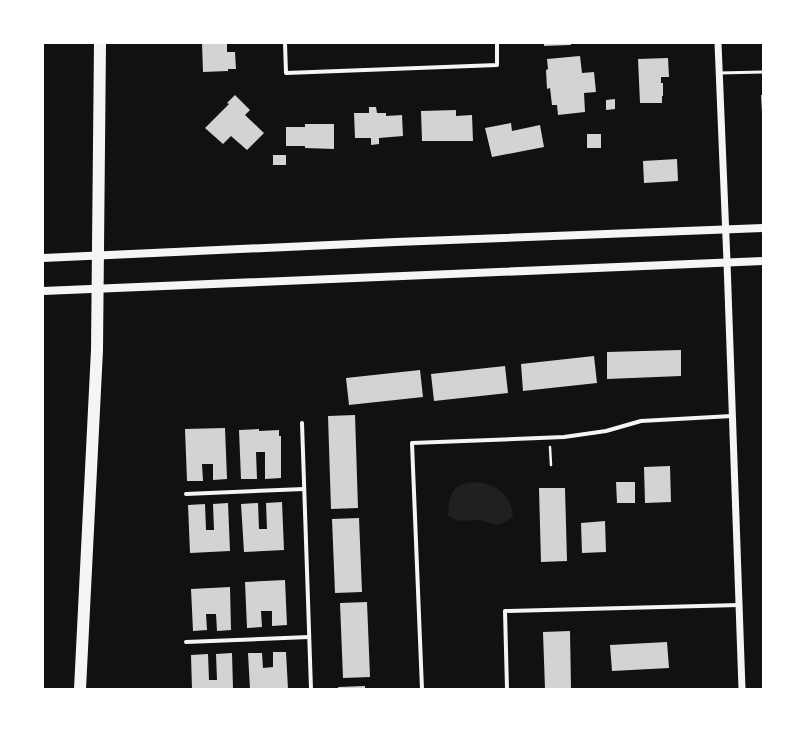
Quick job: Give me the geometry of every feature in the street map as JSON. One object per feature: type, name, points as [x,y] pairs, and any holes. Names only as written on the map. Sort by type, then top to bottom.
[{"type":"highway","points":[[80,689],[97,350],[100,43]]},
{"type":"main road","points":[[43,258],[396,242],[763,228]]},
{"type":"main road","points":[[43,292],[177,285],[763,261]]},
{"type":"street","points":[[285,43],[286,73],[497,65],[497,43]]},
{"type":"street","points":[[718,43],[742,689]]},
{"type":"street","points":[[422,689],[412,443],[564,437],[606,431],[641,421],[732,416]]},
{"type":"street","points":[[302,423],[311,689]]},
{"type":"street","points":[[186,494],[304,489]]},
{"type":"street","points":[[507,689],[505,611],[739,605]]},
{"type":"street","points":[[186,642],[309,637]]},
{"type":"lane","points":[[719,73],[763,72]]},
{"type":"path","points":[[550,437],[551,465]]},
{"type":"shaded area","points":[[473,482],[495,487],[500,491],[509,502],[513,517],[497,525],[480,520],[459,521],[448,516],[449,503],[453,492],[460,485]]},
{"type":"building","points":[[202,43],[227,43],[227,52],[235,52],[236,69],[228,69],[228,71],[203,72]]},
{"type":"building","points":[[544,43],[571,43],[571,45],[544,46]]},
{"type":"building","points":[[580,56],[582,73],[594,72],[596,92],[584,93],[585,112],[558,115],[557,105],[552,105],[550,88],[547,89],[547,59]]},
{"type":"building","points":[[668,58],[669,77],[661,77],[661,83],[663,83],[662,103],[640,103],[638,59]]},
{"type":"building","points":[[235,95],[250,110],[245,115],[264,133],[247,150],[231,136],[223,144],[205,128],[229,104],[227,103]]},
{"type":"building","points":[[761,95],[763,95],[763,113],[762,113]]},
{"type":"building","points":[[615,99],[615,109],[606,110],[606,100]]},
{"type":"building","points":[[369,107],[376,107],[377,113],[386,113],[386,116],[402,115],[403,136],[379,138],[379,144],[371,145],[371,138],[355,138],[354,113],[369,113]]},
{"type":"building","points":[[456,110],[456,116],[472,115],[473,141],[422,141],[421,111]]},
{"type":"building","points":[[511,123],[512,131],[540,125],[544,147],[492,157],[485,128]]},
{"type":"building","points":[[305,124],[334,124],[334,149],[286,146],[286,127],[305,127]]},
{"type":"building","points":[[587,134],[601,134],[601,148],[587,148]]},
{"type":"building","points":[[273,155],[286,155],[286,165],[273,165]]},
{"type":"building","points":[[677,159],[678,181],[644,183],[643,161]]},
{"type":"building","points":[[681,350],[681,376],[607,379],[607,352]]},
{"type":"building","points":[[594,356],[597,383],[523,391],[521,364]]},
{"type":"building","points":[[505,366],[508,393],[434,401],[431,374]]},
{"type":"building","points":[[420,370],[423,397],[349,405],[346,378]]},
{"type":"building","points":[[355,415],[358,508],[331,509],[328,416]]},
{"type":"building","points":[[225,428],[227,479],[213,480],[213,464],[202,464],[203,481],[187,481],[185,429]]},
{"type":"building","points":[[259,429],[259,431],[279,430],[279,436],[281,436],[281,478],[265,479],[265,452],[256,452],[257,479],[241,479],[239,430]]},
{"type":"building","points":[[670,466],[671,502],[645,503],[644,467]]},
{"type":"building","points":[[616,482],[635,482],[635,503],[617,503]]},
{"type":"building","points":[[539,488],[565,488],[567,561],[541,562]]},
{"type":"building","points":[[282,502],[284,550],[244,552],[241,504],[258,503],[259,529],[267,529],[266,503]]},
{"type":"building","points":[[228,503],[230,551],[190,553],[188,505],[205,504],[206,530],[214,530],[213,504]]},
{"type":"building","points":[[359,518],[362,592],[335,593],[332,519]]},
{"type":"building","points":[[605,521],[606,552],[582,553],[581,523]]},
{"type":"building","points":[[285,580],[287,625],[272,626],[272,611],[261,611],[262,627],[247,628],[245,582]]},
{"type":"building","points":[[230,587],[231,630],[217,631],[216,614],[206,614],[207,630],[193,631],[191,589]]},
{"type":"building","points":[[367,602],[370,677],[343,678],[340,603]]},
{"type":"building","points":[[570,631],[571,689],[545,689],[543,632]]},
{"type":"building","points":[[667,642],[669,668],[612,671],[610,645]]},
{"type":"building","points":[[273,652],[286,652],[288,689],[250,689],[248,653],[262,653],[263,668],[273,667]]},
{"type":"building","points":[[232,653],[233,689],[192,689],[191,655],[208,654],[209,680],[217,680],[216,654]]},
{"type":"building","points":[[365,686],[365,689],[339,689],[338,687]]}]
